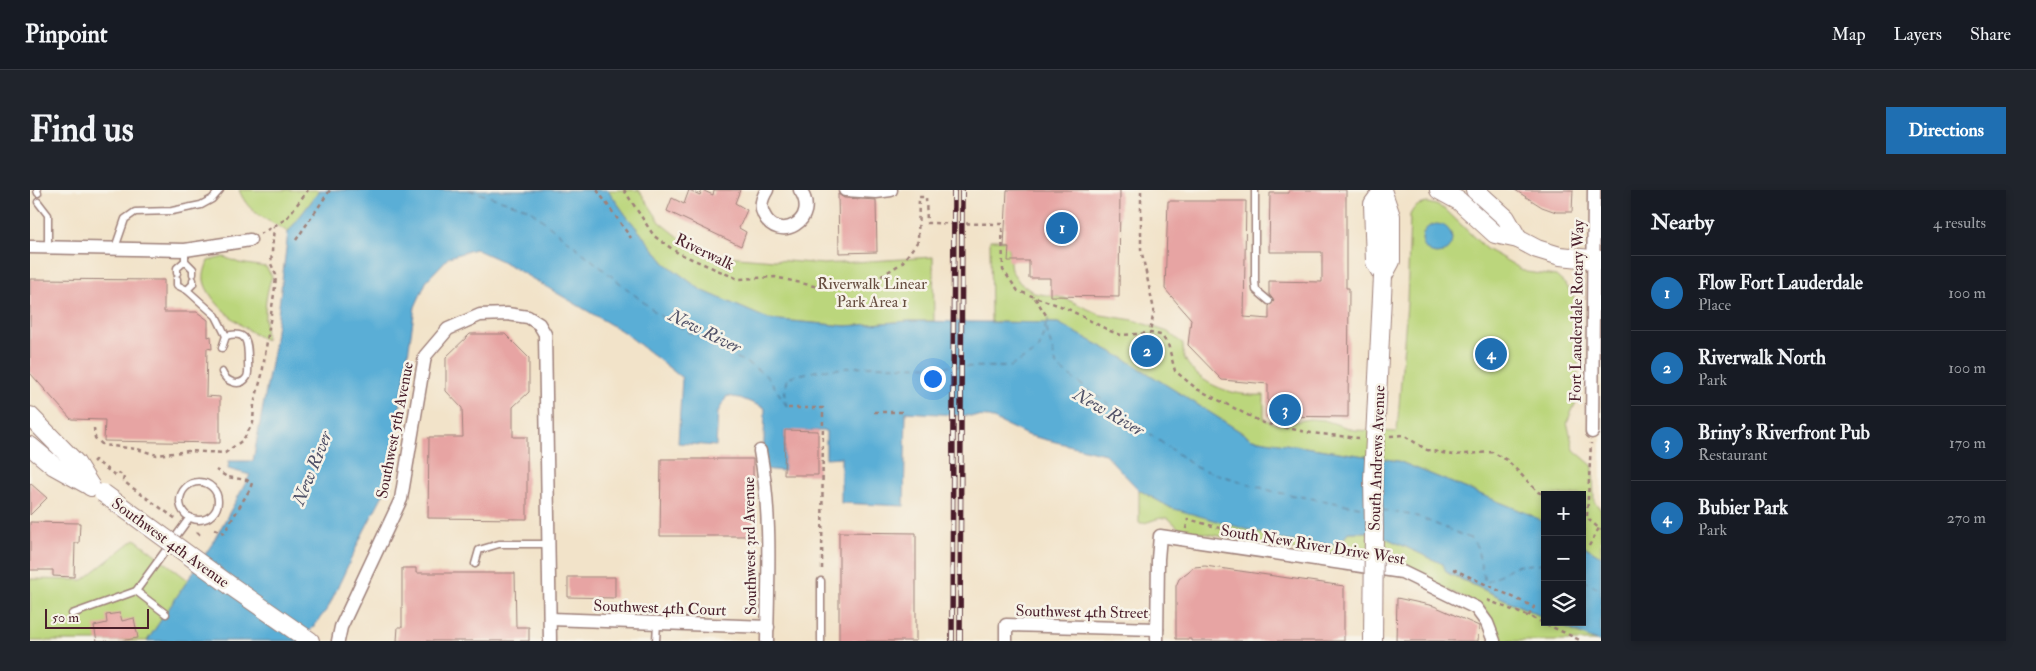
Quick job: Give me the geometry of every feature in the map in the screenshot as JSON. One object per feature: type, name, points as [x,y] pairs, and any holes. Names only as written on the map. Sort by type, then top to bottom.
[{"type":"main road","points":[[1439,190],[1459,201],[1495,234],[1518,239],[1537,249],[1560,256],[1597,260]]},
{"type":"main road","points":[[1475,190],[1506,218],[1518,239]]},
{"type":"main road","name":"South Andrews Avenue","points":[[1373,641],[1373,479],[1383,276],[1375,262],[1373,204],[1381,192]]},
{"type":"main road","points":[[30,416],[76,463],[97,490]]},
{"type":"main road","name":"Southwest 4th Avenue","points":[[30,446],[54,466],[97,490],[310,641]]},
{"type":"street","points":[[767,190],[761,204],[762,211],[770,224],[784,228],[792,227],[803,218],[806,203],[800,190]]},
{"type":"street","points":[[845,190],[876,192],[891,190]]},
{"type":"street","name":"Fort Lauderdale Rotary Way","points":[[1592,432],[1597,260],[1594,190]]},
{"type":"street","points":[[30,247],[115,248],[185,255],[250,240]]},
{"type":"street","name":"Southwest 5th Avenue","points":[[338,641],[341,627],[401,499],[425,356],[448,330],[480,315],[507,314],[528,317],[539,324],[545,334],[549,544]]},
{"type":"street","name":"Southwest 3rd Avenue","points":[[760,451],[765,477],[769,541],[768,641]]},
{"type":"street","name":"South New River Drive West","points":[[1157,635],[1160,536],[1402,572],[1476,608],[1487,623],[1494,641]]},
{"type":"street","points":[[549,544],[550,641]]},
{"type":"street","name":"Southwest 4th Court","points":[[551,619],[768,627]]},
{"type":"street","name":"Southwest 4th Street","points":[[1006,641],[1006,625],[1157,635]]},
{"type":"lane","points":[[115,248],[126,219],[135,212],[172,211],[200,205],[212,199],[220,190]]},
{"type":"lane","points":[[1256,190],[1256,290],[1269,301]]},
{"type":"lane","points":[[38,202],[48,215],[48,247]]},
{"type":"lane","points":[[187,290],[193,284],[193,269],[185,255],[177,268],[177,285],[187,290],[216,316],[226,336],[222,348]]},
{"type":"lane","points":[[222,372],[225,378],[232,383],[240,383],[246,378],[248,372],[248,344],[244,337],[236,334],[226,336]]},
{"type":"lane","points":[[195,482],[208,484],[213,488],[218,500],[214,513],[204,520],[190,517],[183,511],[181,506],[182,494],[189,485],[195,482]]},
{"type":"lane","points":[[72,614],[136,591],[190,517]]},
{"type":"lane","points":[[475,564],[479,550],[499,544],[549,544]]},
{"type":"lane","points":[[821,641],[822,580]]},
{"type":"lane","points":[[136,591],[166,614]]},
{"type":"lane","points":[[656,641],[657,623]]},
{"type":"path","points":[[250,240],[286,219],[308,190]]},
{"type":"path","points":[[296,240],[330,190]]},
{"type":"path","points":[[597,190],[631,238]]},
{"type":"path","name":"Riverwalk","points":[[624,190],[654,236],[678,253],[738,279],[775,277],[818,288],[872,282],[902,263],[918,241],[919,197],[926,197],[927,223],[1002,224],[1003,270],[1018,291],[1035,297]]},
{"type":"path","points":[[1141,191],[1140,249],[1154,310],[1150,333]]},
{"type":"path","points":[[1035,297],[1066,308],[1110,332],[1121,335],[1150,333],[1161,335],[1168,344],[1175,370],[1197,390],[1263,423],[1311,433],[1364,438]]},
{"type":"path","points":[[1035,297],[1048,318]]},
{"type":"path","points":[[788,408],[823,408],[822,580]]},
{"type":"path","points":[[874,412],[906,412]]},
{"type":"path","points":[[1589,546],[1600,529],[1587,516],[1592,432]]},
{"type":"path","points":[[1383,437],[1403,435],[1427,450],[1453,455],[1492,452],[1508,460],[1541,493]]},
{"type":"path","points":[[92,463],[95,460],[116,476],[119,473],[124,477],[123,481],[176,519]]},
{"type":"path","points":[[214,529],[224,534],[252,483],[247,480],[227,477],[216,470]]},
{"type":"path","points":[[197,532],[201,536]]},
{"type":"path","points":[[1453,569],[1534,607],[1528,616]]},
{"type":"green space","points":[[239,190],[320,190],[288,232],[253,211]]},
{"type":"green space","name":"Riverwalk Linear Park Area 1","points":[[608,190],[639,190],[660,222],[700,254],[824,264],[933,257],[934,321],[846,326],[768,319],[701,290],[665,263]]},
{"type":"green space","points":[[1422,204],[1436,205],[1446,210],[1486,249],[1526,272],[1556,276],[1567,286],[1580,307],[1577,400],[1567,422],[1574,450],[1593,466],[1594,501],[1601,510],[1601,556],[1586,547],[1586,491],[1541,491],[1541,521],[1529,514],[1398,461],[1252,439],[1125,359],[1058,323],[991,322],[990,240],[1007,240],[1011,270],[1020,283],[1034,293],[1064,298],[1101,315],[1133,320],[1168,332],[1183,344],[1184,357],[1191,368],[1209,383],[1230,392],[1264,395],[1264,419],[1278,425],[1309,419],[1324,420],[1354,430],[1397,432],[1407,303],[1410,215],[1413,209]]},
{"type":"green space","points":[[224,257],[239,263],[266,267],[272,276],[265,308],[266,340],[229,315],[212,298],[207,289],[204,278],[208,261]]},
{"type":"green space","points":[[1139,490],[1171,508],[1348,532],[1373,532],[1443,564],[1447,573],[1541,616],[1541,626],[1562,626],[1596,641],[1500,641],[1499,631],[1484,607],[1395,565],[1267,546],[1179,528],[1168,518],[1159,518],[1139,523]]},
{"type":"green space","points":[[135,539],[188,580],[147,641],[30,641],[30,579],[83,580]]},
{"type":"water","name":"New River","points":[[320,190],[608,190],[665,263],[701,290],[768,319],[846,326],[909,321],[1058,323],[1125,359],[1252,439],[1398,461],[1529,514],[1541,521],[1541,616],[1446,572],[1443,564],[1373,532],[1348,532],[1340,545],[1288,541],[1171,508],[1139,490],[1105,454],[1027,435],[989,417],[906,412],[904,506],[841,503],[841,457],[826,458],[826,431],[785,431],[784,471],[763,469],[765,408],[740,398],[727,396],[718,412],[716,446],[678,443],[682,378],[625,333],[504,262],[475,249],[449,257],[427,280],[415,307],[389,483],[328,608],[302,641],[147,641],[212,544],[250,475],[228,469],[229,461],[253,461],[274,347],[288,232]]},
{"type":"water","points":[[1437,224],[1448,228],[1452,239],[1448,250],[1437,254],[1426,250],[1422,239],[1426,228]]},
{"type":"water","points":[[1586,547],[1601,556],[1601,641],[1596,641],[1562,626],[1586,626]]},
{"type":"building","points":[[689,190],[700,195],[702,190],[713,195],[714,190],[740,190],[735,203],[747,210],[739,228],[746,232],[741,246],[667,211],[672,198],[684,204]]},
{"type":"building","points":[[1007,190],[1120,190],[1119,297],[1050,296],[1050,278],[1029,278],[1029,261],[1008,261],[1009,247],[1004,247]]},
{"type":"building","points":[[1289,190],[1346,190],[1346,288],[1349,288],[1348,417],[1268,416],[1268,384],[1222,380],[1188,345],[1191,319],[1165,289],[1168,201],[1246,201],[1244,317],[1269,319],[1269,306],[1274,301],[1269,294],[1269,281],[1322,282],[1322,252],[1269,252],[1270,193],[1289,193]]},
{"type":"building","points":[[1515,190],[1573,190],[1572,212],[1556,212],[1542,207]]},
{"type":"building","points":[[838,194],[844,198],[876,200],[877,252],[839,253]]},
{"type":"building","points":[[30,279],[164,280],[164,312],[197,312],[208,320],[208,337],[211,336],[212,349],[207,348],[206,396],[220,397],[220,443],[104,441],[105,420],[71,419],[30,373]]},
{"type":"building","points":[[470,334],[505,334],[529,358],[529,392],[513,407],[513,437],[527,437],[527,519],[428,518],[429,437],[463,437],[462,408],[446,391],[446,357]]},
{"type":"building","points":[[785,430],[818,431],[818,475],[784,475]]},
{"type":"building","points":[[661,459],[753,459],[753,536],[660,536]]},
{"type":"building","points":[[30,483],[47,498],[30,515]]},
{"type":"building","points":[[30,522],[80,523],[79,543],[75,543],[74,577],[53,576],[53,570],[30,570]]},
{"type":"building","points":[[839,532],[916,533],[916,641],[839,641]]},
{"type":"building","points":[[1205,566],[1344,586],[1344,641],[1191,641],[1191,639],[1176,639],[1176,586],[1179,579],[1194,567]]},
{"type":"building","points":[[402,568],[416,568],[416,573],[515,573],[516,627],[529,627],[529,641],[397,641],[398,627],[402,627]]},
{"type":"building","points":[[568,577],[615,577],[615,598],[568,597]]},
{"type":"building","points":[[1397,598],[1434,606],[1479,626],[1478,641],[1396,641]]},
{"type":"building","points":[[120,613],[122,621],[134,618],[138,638],[120,641],[97,641],[94,626],[107,623],[106,615]]},
{"type":"ferry route","points":[[469,190],[529,209],[663,318],[754,367],[769,378],[788,408]]},
{"type":"ferry route","points":[[1048,318],[1047,331],[1057,367],[1197,468],[1275,492],[1366,508]]},
{"type":"ferry route","points":[[788,407],[785,392],[788,377],[816,371],[866,366],[1010,367],[1039,349],[1047,321]]},
{"type":"ferry route","points":[[1382,510],[1416,516],[1472,539],[1477,547],[1485,583],[1515,566],[1541,563]]},
{"type":"ferry route","points":[[1584,581],[1601,589]]},
{"type":"railway","points":[[952,641],[954,190]]},
{"type":"railway","points":[[960,641],[962,190]]},
{"type":"place","name":"Flow Fort Lauderdale","points":[[1062,228]]},
{"type":"place","name":"Riverwalk North","points":[[1147,351]]},
{"type":"place","name":"Bubier Park","points":[[1491,354]]},
{"type":"place","name":"Briny’s Riverfront Pub","points":[[1285,410]]}]
